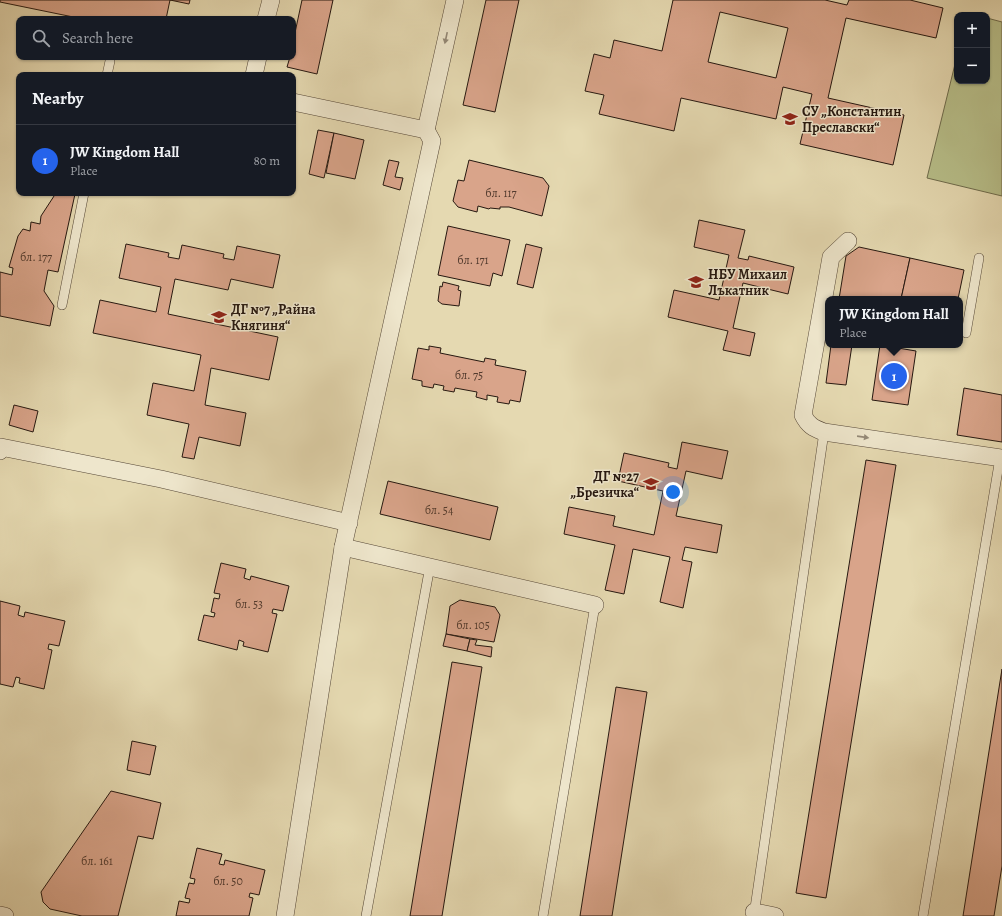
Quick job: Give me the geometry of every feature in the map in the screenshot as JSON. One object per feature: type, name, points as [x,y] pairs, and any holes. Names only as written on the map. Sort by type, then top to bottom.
[{"type":"street","points":[[267,16],[270,0]]},
{"type":"street","points":[[285,916],[343,547],[432,141],[426,130],[455,0]]},
{"type":"street","points":[[255,72],[257,60]]},
{"type":"street","points":[[296,103],[426,130]]},
{"type":"street","points":[[848,241],[831,257],[803,415],[812,428],[824,432],[1001,458]]},
{"type":"street","points":[[0,451],[1,447],[161,479],[349,523]]},
{"type":"street","points":[[343,547],[596,605]]},
{"type":"street","points":[[754,914],[775,916]]},
{"type":"street","points":[[0,915],[5,916]]},
{"type":"lane","points":[[108,72],[110,61]]},
{"type":"lane","points":[[62,305],[83,196]]},
{"type":"lane","points":[[966,333],[979,258]]},
{"type":"lane","points":[[754,914],[824,432]]},
{"type":"lane","points":[[923,916],[1001,458]]},
{"type":"lane","points":[[366,916],[430,566]]},
{"type":"lane","points":[[543,916],[596,605]]},
{"type":"green space","points":[[990,19],[1002,22],[1002,196],[927,178],[954,68],[954,84],[990,84]]},
{"type":"building","points":[[0,0],[170,0],[167,16],[68,16],[0,2]]},
{"type":"building","points":[[170,0],[190,0],[189,4]]},
{"type":"building","points":[[302,0],[333,0],[317,74],[287,67],[289,60],[296,60],[296,28]]},
{"type":"building","points":[[486,0],[519,0],[495,112],[463,105]]},
{"type":"building","points":[[673,0],[825,0],[847,5],[849,0],[910,0],[943,8],[936,38],[846,18],[828,98],[904,115],[893,165],[800,144],[812,94],[783,87],[776,119],[681,98],[674,131],[599,114],[604,95],[585,91],[594,54],[610,58],[614,40],[662,51]],"holes":[[[720,12],[788,28],[776,78],[708,62]]]},
{"type":"building","points":[[318,130],[334,133],[324,178],[309,174]]},
{"type":"building","points":[[334,133],[364,140],[355,179],[326,173]]},
{"type":"building","points":[[389,160],[399,162],[395,177],[403,178],[400,190],[383,185]]},
{"type":"building","points":[[469,160],[543,178],[549,186],[542,216],[509,207],[489,209],[478,206],[477,212],[458,207],[453,201],[458,180],[464,181]]},
{"type":"building","points":[[54,196],[75,196],[58,272],[48,270],[44,291],[54,306],[50,326],[0,316],[0,272],[12,275],[13,268],[9,267],[18,236],[23,229],[30,231],[31,222],[40,224],[41,216]]},
{"type":"building","points":[[699,220],[745,230],[738,258],[748,260],[749,256],[794,267],[788,294],[743,283],[733,328],[755,333],[750,356],[723,350],[728,331],[668,317],[674,290],[719,300],[729,255],[694,247]]},
{"type":"building","points":[[448,226],[510,240],[502,276],[493,273],[490,286],[438,275]]},
{"type":"building","points":[[126,244],[169,253],[168,257],[179,259],[182,245],[224,254],[223,258],[234,260],[237,246],[280,255],[273,288],[231,279],[228,290],[175,279],[168,314],[278,337],[269,380],[211,368],[205,405],[246,413],[240,446],[199,437],[194,459],[182,457],[189,424],[147,415],[153,383],[194,391],[201,355],[93,333],[100,300],[156,312],[161,287],[119,278]]},
{"type":"building","points":[[526,244],[542,248],[533,288],[517,284]]},
{"type":"building","points":[[859,247],[910,258],[902,296],[839,296],[846,256]]},
{"type":"building","points":[[910,258],[964,270],[959,296],[902,296]]},
{"type":"building","points":[[443,282],[459,286],[458,290],[461,291],[459,306],[442,304],[438,301],[440,286],[442,287]]},
{"type":"building","points":[[429,346],[441,348],[440,353],[484,362],[485,358],[496,360],[495,365],[526,371],[520,402],[510,400],[509,404],[497,402],[498,397],[487,395],[487,400],[476,397],[477,392],[455,388],[454,392],[443,390],[444,386],[434,384],[433,388],[422,386],[422,381],[412,379],[418,348],[429,350]]},
{"type":"building","points":[[831,348],[852,348],[846,385],[826,383]]},
{"type":"building","points":[[880,348],[898,348],[916,351],[908,405],[872,400]]},
{"type":"building","points":[[964,388],[1002,395],[1002,442],[957,435]]},
{"type":"building","points":[[14,405],[38,411],[33,432],[9,425]]},
{"type":"building","points":[[682,442],[728,451],[722,479],[686,471],[676,516],[722,525],[717,553],[685,547],[682,560],[692,562],[683,608],[660,602],[670,557],[633,549],[624,594],[605,590],[615,545],[564,534],[569,507],[615,516],[613,526],[654,535],[663,491],[618,481],[624,453],[669,463],[668,467],[677,469]]},
{"type":"building","points":[[866,460],[896,465],[826,898],[796,893]]},
{"type":"building","points":[[388,481],[498,507],[490,540],[380,514]]},
{"type":"building","points":[[221,563],[246,569],[244,578],[250,580],[251,576],[289,586],[283,611],[273,609],[272,613],[277,614],[268,652],[243,646],[244,642],[239,640],[237,650],[198,640],[204,615],[214,617],[215,613],[211,612],[214,598],[219,599],[220,594],[214,593]]},
{"type":"building","points":[[460,600],[495,607],[500,615],[494,642],[446,634],[450,606]]},
{"type":"building","points":[[0,601],[20,606],[18,615],[24,617],[25,612],[65,621],[59,646],[49,644],[48,649],[52,650],[44,689],[19,683],[20,678],[16,677],[13,687],[0,684]]},
{"type":"building","points":[[446,634],[470,639],[467,651],[443,646]]},
{"type":"building","points":[[470,639],[477,640],[475,645],[492,647],[491,657],[467,651]]},
{"type":"building","points":[[452,662],[482,667],[442,916],[410,916]]},
{"type":"building","points":[[1002,669],[1002,866],[994,916],[963,916]]},
{"type":"building","points":[[616,687],[647,692],[612,916],[580,916]]},
{"type":"building","points":[[132,741],[156,746],[150,775],[127,770]]},
{"type":"building","points":[[111,791],[161,803],[153,839],[138,836],[118,916],[82,916],[50,909],[43,902],[41,892]]},
{"type":"building","points":[[197,848],[222,854],[219,864],[224,865],[225,860],[265,870],[259,895],[250,893],[249,897],[253,898],[249,916],[176,916],[179,901],[189,903],[190,899],[185,898],[189,883],[194,884],[195,879],[190,878]]},
{"type":"place","name":"СУ „Константин Преславски“","points":[[790,119]]},
{"type":"place","name":"НБУ Михаил Лъкатник","points":[[696,282]]},
{"type":"place","name":"ДГ №7 „Райна Княгиня“","points":[[219,317]]},
{"type":"place","name":"JW Kingdom Hall","points":[[894,376]]},
{"type":"place","name":"ДГ №27 „Брезичка“","points":[[651,484]]}]
